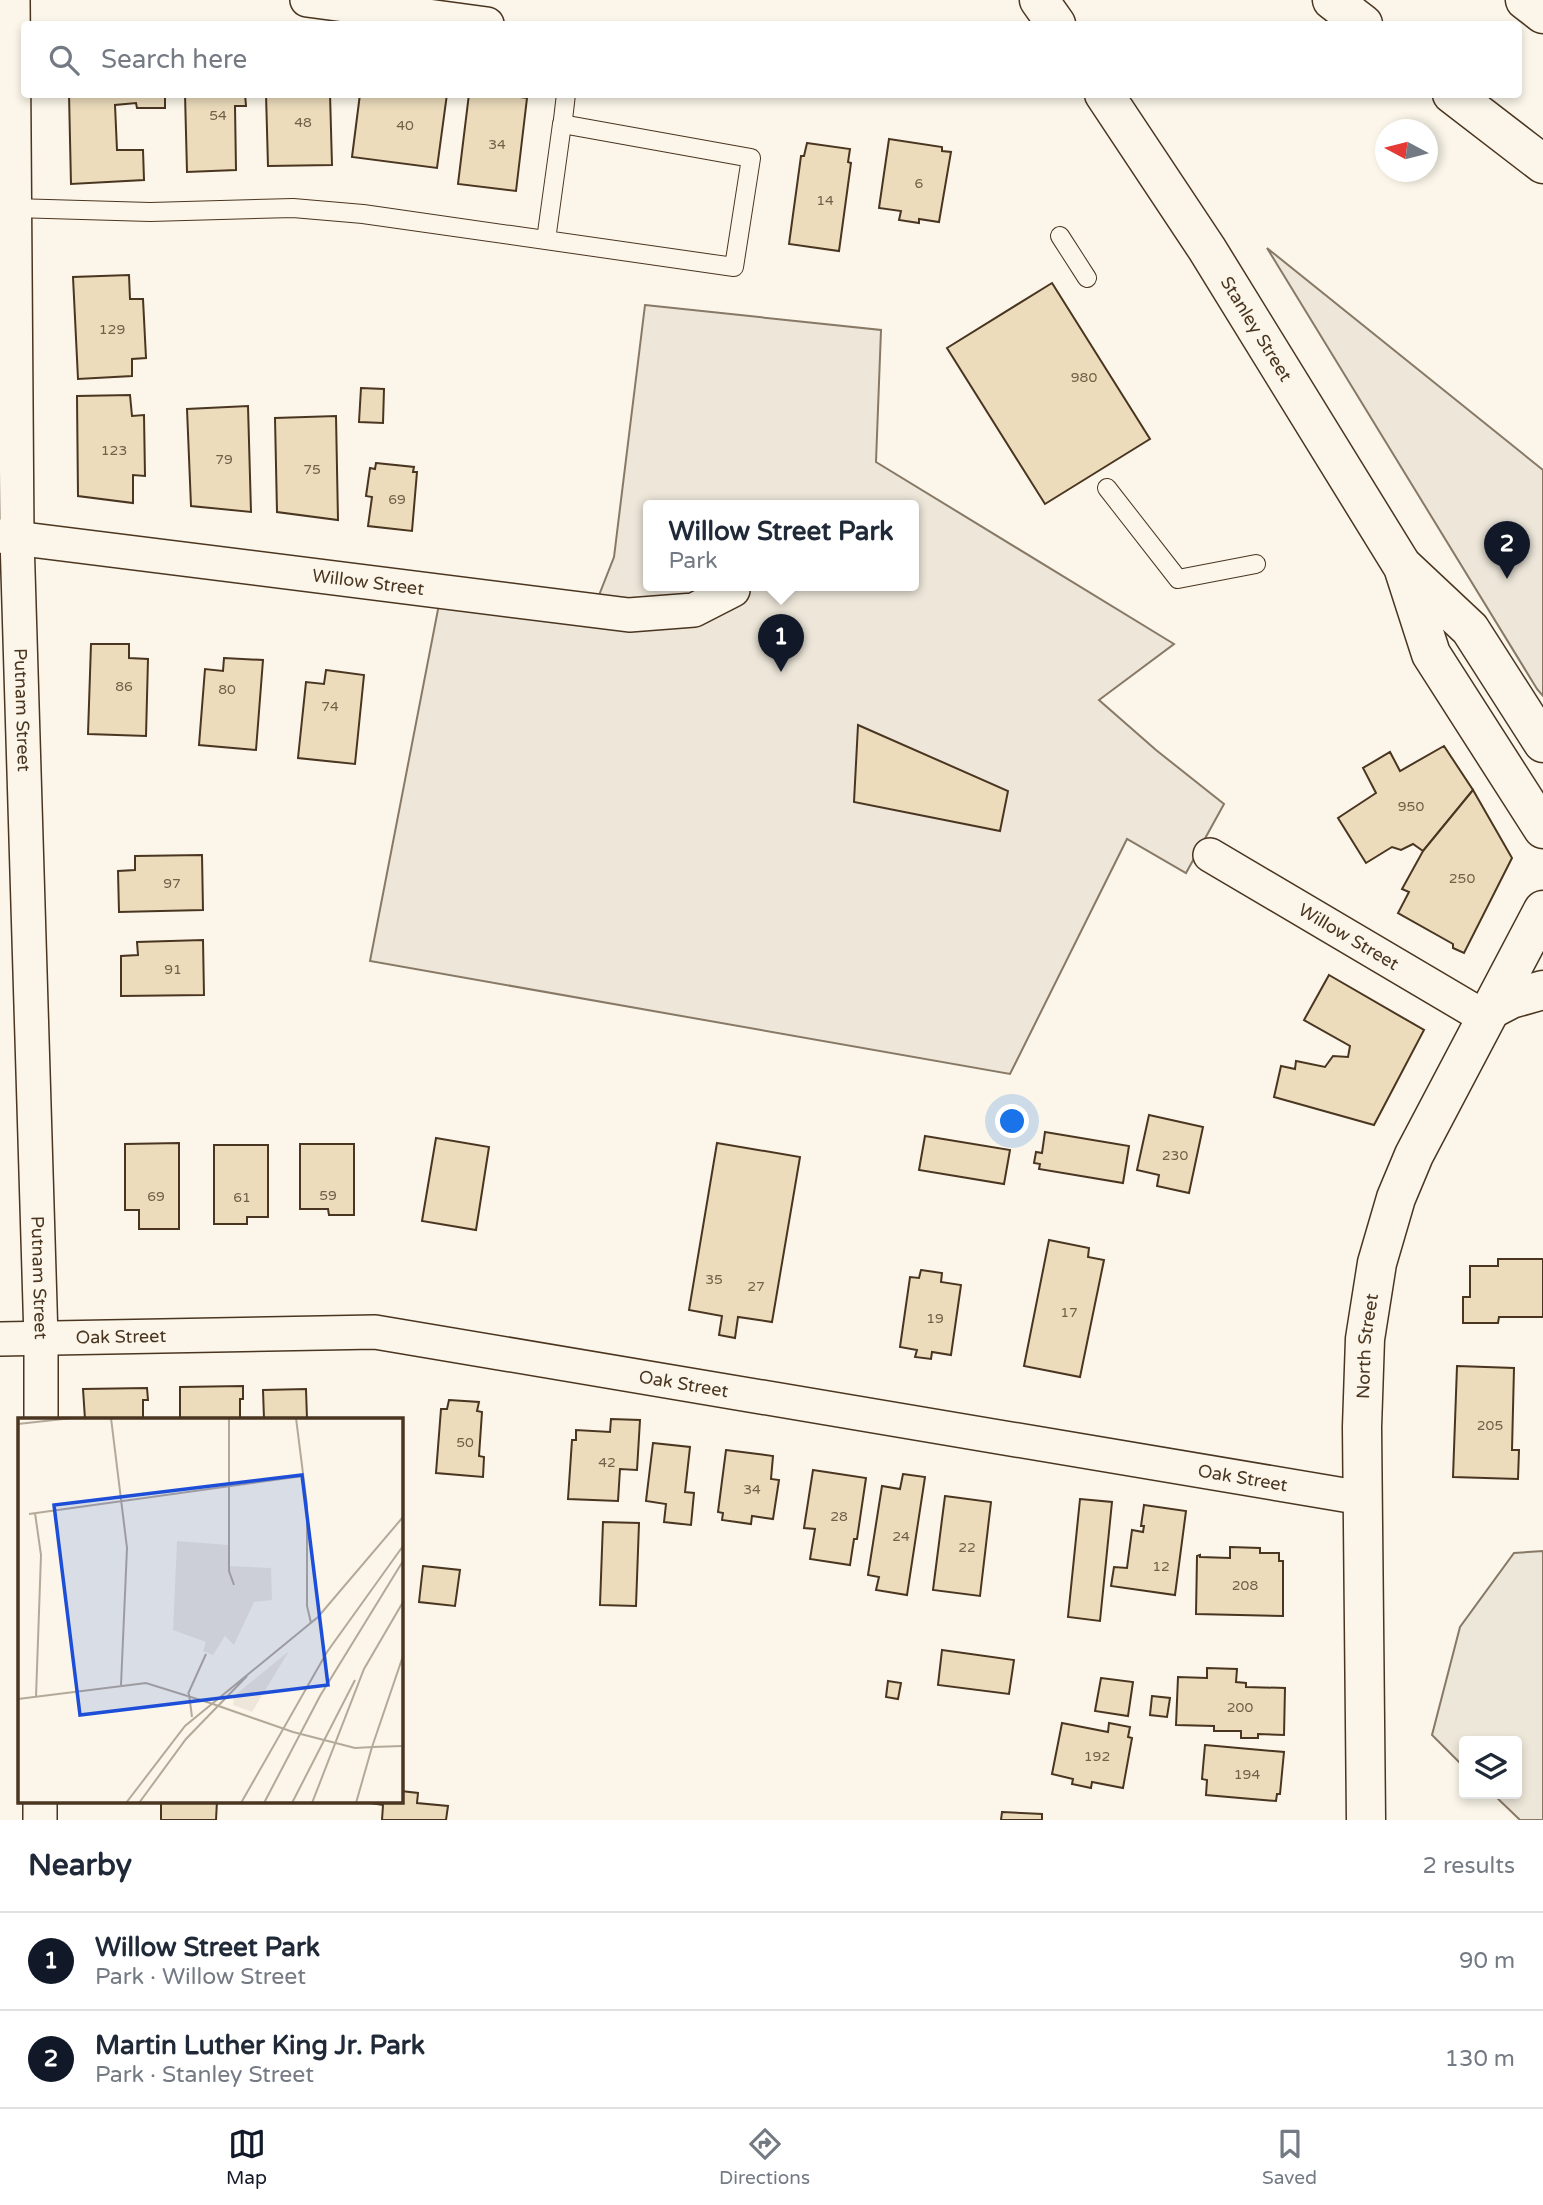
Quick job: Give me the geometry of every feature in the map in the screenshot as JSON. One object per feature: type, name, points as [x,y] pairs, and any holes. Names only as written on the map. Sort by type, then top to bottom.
[{"type":"main road","points":[[1039,0],[1054,21]]},
{"type":"main road","points":[[1332,0],[1359,21]]},
{"type":"main road","points":[[1525,0],[1543,14]]},
{"type":"main road","name":"Stanley Street","points":[[1107,98],[1207,249],[1404,567],[1431,654],[1543,829]]},
{"type":"main road","points":[[1457,98],[1543,164]]},
{"type":"main road","name":"Stanley Street","points":[[1404,567],[1470,629],[1543,743]]},
{"type":"main road","name":"North Street","points":[[1366,1820],[1362,1427],[1365,1339],[1372,1289],[1383,1237],[1414,1155],[1543,910]]},
{"type":"main road","points":[[1488,1014],[1511,999],[1543,990]]},
{"type":"street","name":"Putnam Street","points":[[13,0],[14,208],[8,537],[41,1339],[41,1418]]},
{"type":"street","points":[[307,0],[464,21]]},
{"type":"street","name":"Willow Street","points":[[8,537],[629,615],[694,610],[731,591]]},
{"type":"street","name":"Willow Street","points":[[1210,855],[1488,1014]]},
{"type":"street","name":"Oak Street","points":[[0,1339],[375,1332],[1362,1498]]},
{"type":"street","points":[[40,1802],[40,1820]]},
{"type":"lane","points":[[546,240],[566,98]]},
{"type":"lane","points":[[14,208],[150,212],[293,208],[363,214],[734,267],[751,158],[562,124],[562,128]]},
{"type":"lane","points":[[1060,236],[1087,278]]},
{"type":"lane","points":[[1107,488],[1178,579],[1255,564]]},
{"type":"shaded area","points":[[1267,248],[1543,470],[1543,696],[1537,689]]},
{"type":"shaded area","points":[[645,305],[881,330],[876,462],[1174,644],[1099,700],[1224,804],[1186,873],[1127,839],[1010,1074],[370,961],[440,599],[590,618],[614,557]]},
{"type":"shaded area","points":[[1543,1551],[1543,1820],[1520,1820],[1498,1799],[1522,1799],[1522,1736],[1459,1736],[1459,1762],[1432,1735],[1460,1627],[1514,1553]]},
{"type":"building","points":[[69,98],[165,98],[165,108],[137,108],[136,103],[115,105],[117,150],[143,150],[144,180],[71,184]]},
{"type":"building","points":[[185,98],[245,98],[246,106],[235,106],[236,170],[187,172]]},
{"type":"building","points":[[266,98],[330,98],[332,165],[268,166]]},
{"type":"building","points":[[359,98],[446,98],[437,168],[352,157]]},
{"type":"building","points":[[469,98],[527,98],[516,191],[458,184]]},
{"type":"building","points":[[889,139],[942,147],[942,151],[951,152],[939,222],[899,220],[901,211],[879,208]]},
{"type":"building","points":[[807,143],[850,149],[848,162],[851,163],[839,251],[789,244],[801,156],[804,156]]},
{"type":"building","points":[[129,275],[130,299],[143,299],[146,358],[132,359],[132,376],[78,379],[73,277]]},
{"type":"building","points":[[1052,283],[1150,439],[1045,504],[947,348]]},
{"type":"building","points":[[361,388],[384,389],[383,423],[359,422]]},
{"type":"building","points":[[130,395],[132,416],[144,415],[145,476],[133,475],[133,503],[78,496],[77,396]]},
{"type":"building","points":[[248,406],[251,512],[191,506],[187,409]]},
{"type":"building","points":[[336,416],[338,520],[277,512],[275,418]]},
{"type":"building","points":[[376,463],[414,467],[413,472],[417,472],[412,531],[368,526],[372,497],[366,496],[370,468],[375,469]]},
{"type":"building","points":[[91,644],[129,644],[129,658],[148,659],[146,736],[88,734]]},
{"type":"building","points":[[224,658],[263,660],[256,750],[199,745],[205,669],[223,671]]},
{"type":"building","points":[[326,670],[364,675],[355,764],[298,758],[306,682],[324,684]]},
{"type":"building","points":[[858,725],[1008,791],[1000,831],[854,802]]},
{"type":"building","points":[[1444,746],[1473,790],[1423,851],[1413,844],[1401,850],[1392,847],[1366,863],[1338,818],[1376,793],[1363,768],[1390,752],[1400,771]]},
{"type":"building","points":[[1473,790],[1512,858],[1464,953],[1398,913],[1409,892],[1402,889],[1423,851]]},
{"type":"building","points":[[202,855],[203,910],[119,912],[118,871],[135,870],[135,856]]},
{"type":"building","points":[[203,940],[204,995],[121,996],[121,956],[138,955],[137,942]]},
{"type":"building","points":[[1329,975],[1424,1030],[1374,1125],[1274,1097],[1281,1066],[1295,1069],[1296,1061],[1325,1067],[1333,1056],[1348,1057],[1350,1046],[1304,1020]]},
{"type":"building","points":[[1149,1115],[1203,1127],[1189,1193],[1157,1186],[1159,1175],[1137,1170]]},
{"type":"building","points":[[1045,1132],[1129,1146],[1123,1183],[1039,1169],[1040,1164],[1034,1163],[1036,1152],[1042,1153]]},
{"type":"building","points":[[925,1136],[1010,1150],[1004,1184],[919,1170]]},
{"type":"building","points":[[436,1138],[489,1147],[476,1230],[422,1221]]},
{"type":"building","points":[[179,1143],[179,1229],[139,1229],[139,1210],[125,1210],[125,1144]]},
{"type":"building","points":[[717,1143],[800,1157],[772,1322],[738,1317],[735,1338],[719,1335],[722,1316],[689,1310]]},
{"type":"building","points":[[300,1144],[354,1144],[354,1215],[329,1215],[328,1209],[300,1209]]},
{"type":"building","points":[[214,1145],[268,1145],[268,1217],[247,1217],[247,1224],[214,1224]]},
{"type":"building","points":[[1049,1240],[1089,1248],[1088,1257],[1104,1260],[1080,1377],[1024,1366]]},
{"type":"building","points":[[1498,1259],[1543,1259],[1543,1317],[1499,1317],[1498,1323],[1463,1323],[1463,1297],[1470,1297],[1470,1266],[1498,1266]]},
{"type":"building","points":[[921,1270],[942,1273],[941,1282],[961,1285],[951,1355],[932,1352],[931,1359],[915,1357],[917,1350],[900,1347],[910,1277],[919,1278]]},
{"type":"building","points":[[1457,1366],[1514,1368],[1512,1450],[1519,1450],[1518,1479],[1453,1477]]},
{"type":"building","points":[[243,1386],[240,1418],[180,1418],[180,1387]]},
{"type":"building","points":[[147,1388],[148,1400],[143,1400],[143,1418],[85,1418],[83,1389]]},
{"type":"building","points":[[306,1389],[307,1418],[264,1418],[263,1390]]},
{"type":"building","points":[[449,1400],[479,1402],[477,1411],[482,1412],[479,1456],[484,1457],[483,1477],[436,1473],[441,1409],[447,1409]]},
{"type":"building","points":[[611,1419],[640,1420],[637,1470],[620,1469],[618,1501],[568,1499],[572,1440],[576,1440],[576,1430],[610,1432]]},
{"type":"building","points":[[653,1443],[690,1447],[685,1492],[694,1493],[691,1525],[664,1522],[666,1504],[646,1501]]},
{"type":"building","points":[[726,1450],[773,1456],[771,1479],[779,1480],[773,1519],[752,1516],[751,1524],[722,1520],[723,1513],[718,1512]]},
{"type":"building","points":[[813,1470],[866,1478],[857,1539],[854,1539],[850,1565],[810,1559],[815,1529],[804,1528]]},
{"type":"building","points":[[903,1474],[925,1477],[907,1595],[876,1590],[879,1577],[868,1575],[882,1486],[900,1489]]},
{"type":"building","points":[[945,1496],[991,1502],[980,1596],[933,1590]]},
{"type":"building","points":[[1080,1499],[1112,1502],[1100,1621],[1068,1617]]},
{"type":"building","points":[[1144,1505],[1186,1511],[1175,1595],[1111,1586],[1114,1567],[1127,1568],[1132,1530],[1143,1532],[1144,1526],[1141,1526]]},
{"type":"building","points":[[603,1522],[639,1523],[636,1606],[600,1605]]},
{"type":"building","points":[[1230,1547],[1260,1548],[1260,1553],[1279,1553],[1279,1561],[1283,1561],[1283,1616],[1196,1614],[1197,1556],[1230,1558]]},
{"type":"building","points":[[423,1566],[460,1570],[455,1606],[419,1602]]},
{"type":"building","points":[[942,1650],[1014,1660],[1009,1694],[938,1685]]},
{"type":"building","points":[[1207,1668],[1237,1669],[1236,1682],[1246,1683],[1246,1687],[1285,1688],[1284,1735],[1258,1734],[1258,1738],[1241,1738],[1241,1731],[1214,1731],[1214,1726],[1176,1725],[1178,1677],[1207,1678]]},
{"type":"building","points":[[1101,1678],[1133,1682],[1128,1716],[1095,1711]]},
{"type":"building","points":[[888,1681],[901,1683],[898,1699],[886,1697]]},
{"type":"building","points":[[1152,1696],[1170,1698],[1167,1717],[1150,1715]]},
{"type":"building","points":[[1062,1723],[1108,1732],[1109,1723],[1130,1727],[1128,1737],[1132,1738],[1123,1788],[1092,1782],[1091,1788],[1072,1784],[1073,1779],[1052,1774]]},
{"type":"building","points":[[1205,1745],[1284,1752],[1280,1794],[1277,1794],[1276,1801],[1206,1795],[1207,1780],[1202,1779]]},
{"type":"building","points":[[402,1791],[418,1793],[417,1803],[448,1806],[446,1820],[382,1820],[383,1805],[370,1803],[402,1802]]},
{"type":"building","points":[[161,1802],[217,1802],[216,1820],[161,1820]]},
{"type":"building","points":[[1002,1812],[1042,1814],[1042,1820],[1001,1820]]},
{"type":"place","name":"Martin Luther King Jr. Park","points":[[1507,579]]},
{"type":"place","name":"Willow Street Park","points":[[781,672]]}]
